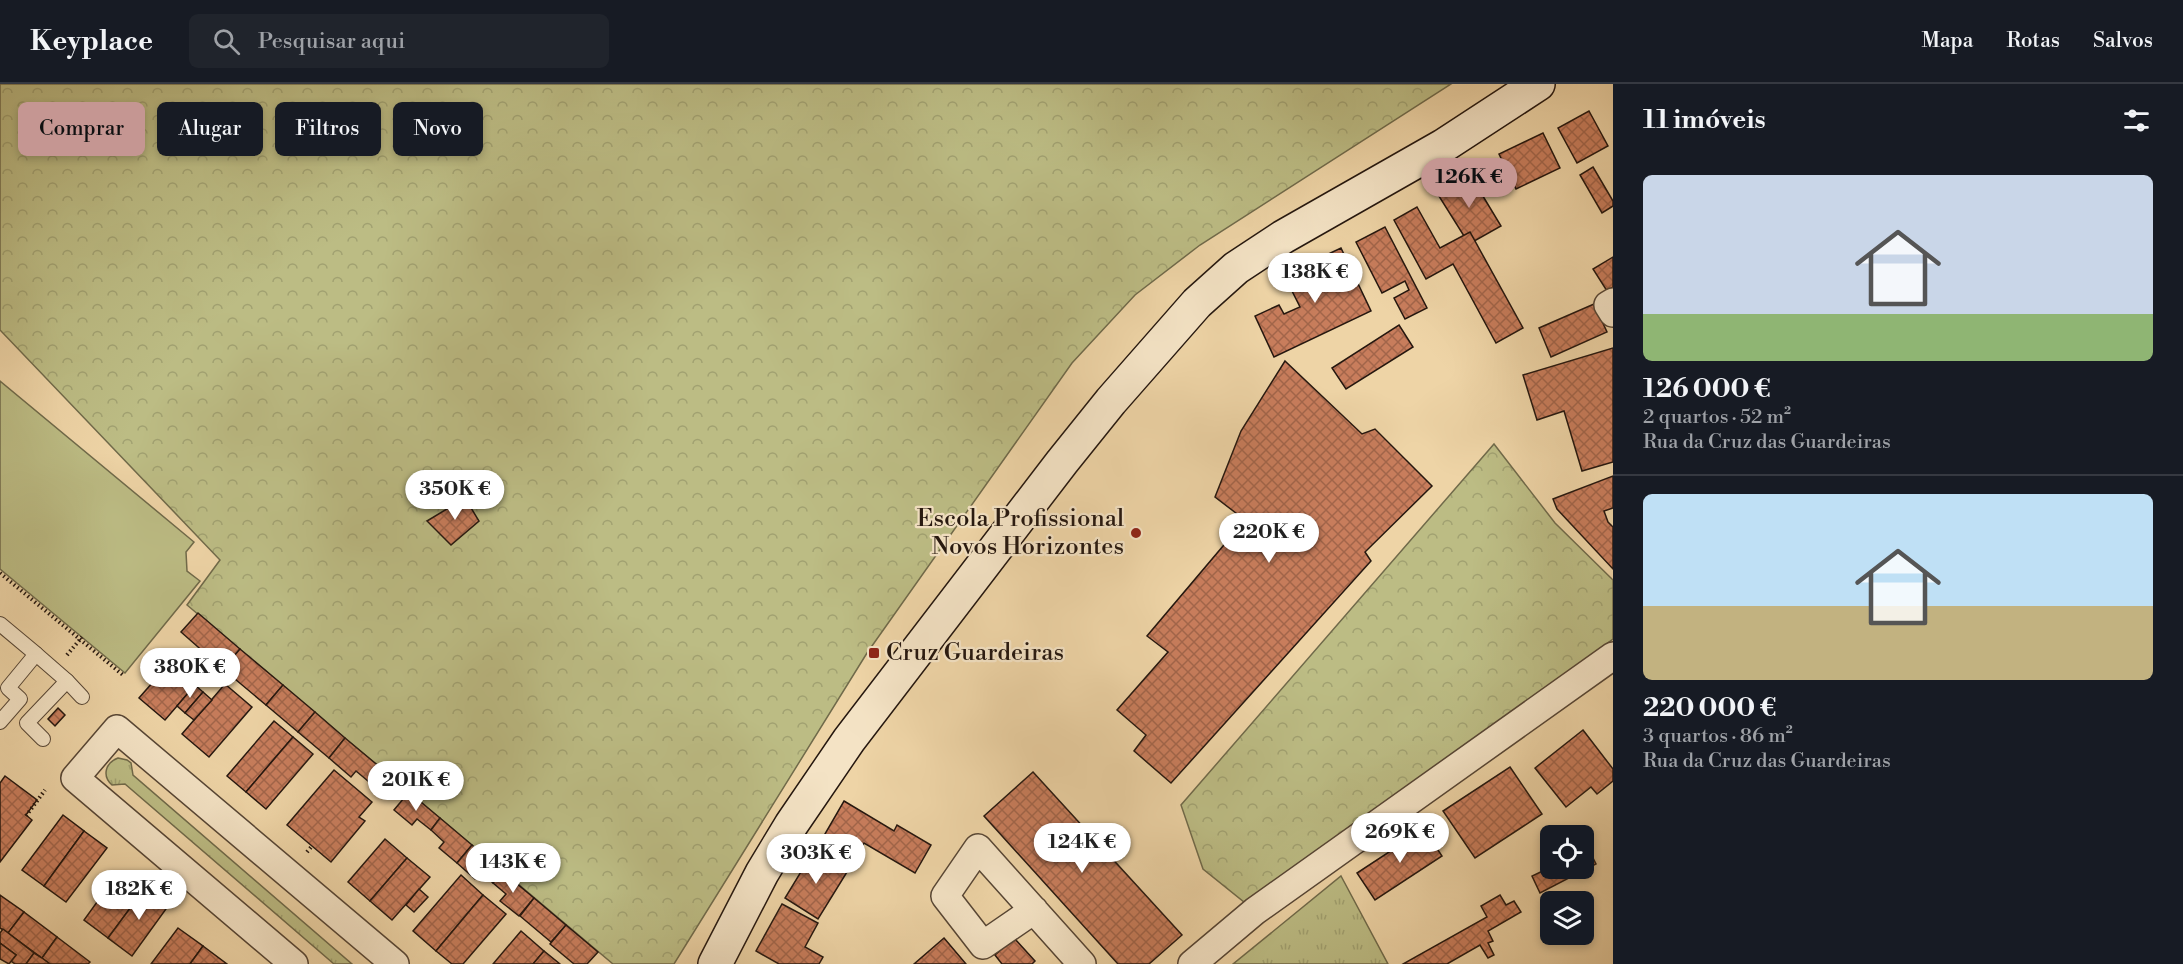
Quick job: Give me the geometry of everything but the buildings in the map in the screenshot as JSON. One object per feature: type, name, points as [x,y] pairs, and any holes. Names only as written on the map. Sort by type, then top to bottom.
[{"type":"main road","points":[[715,964],[762,873],[796,817],[849,740],[1111,401],[1197,303],[1236,268],[1283,237],[1443,146],[1538,84]]},
{"type":"street","points":[[1613,302],[1608,304],[1613,313]]},
{"type":"street","points":[[1192,964],[1255,911],[1613,656]]},
{"type":"street","points":[[294,964],[75,778],[117,729],[395,964]]},
{"type":"street","points":[[1034,910],[1082,964]]},
{"type":"lane","points":[[0,624],[67,681],[81,697]]},
{"type":"lane","points":[[0,722],[20,699],[8,688],[36,654]]},
{"type":"lane","points":[[43,739],[27,723],[67,681]]},
{"type":"path","points":[[0,573],[123,675]]},
{"type":"path","points":[[70,651],[81,638]]},
{"type":"path","points":[[26,816],[45,790]]},
{"type":"path","points":[[307,852],[312,846]]},
{"type":"green space","points":[[0,84],[1451,84],[1200,245],[1135,295],[1072,363],[867,653],[674,964],[613,964],[187,605],[220,560],[0,330]]},
{"type":"green space","points":[[0,381],[194,542],[186,552],[187,571],[200,581],[125,673],[0,569]]},
{"type":"green space","points":[[1494,444],[1555,523],[1613,580],[1613,639],[1249,906],[1203,869],[1181,805]]},
{"type":"green space","points":[[118,758],[131,763],[133,775],[352,964],[334,964],[125,784],[112,785],[107,778],[106,770],[110,763]]},
{"type":"green space","points":[[1341,876],[1388,964],[1233,964]]},
{"type":"place","name":"Escola Profissional Novos Horizontes","points":[[1136,533]]},
{"type":"place","name":"Cruz Guardeiras","points":[[874,653]]}]
